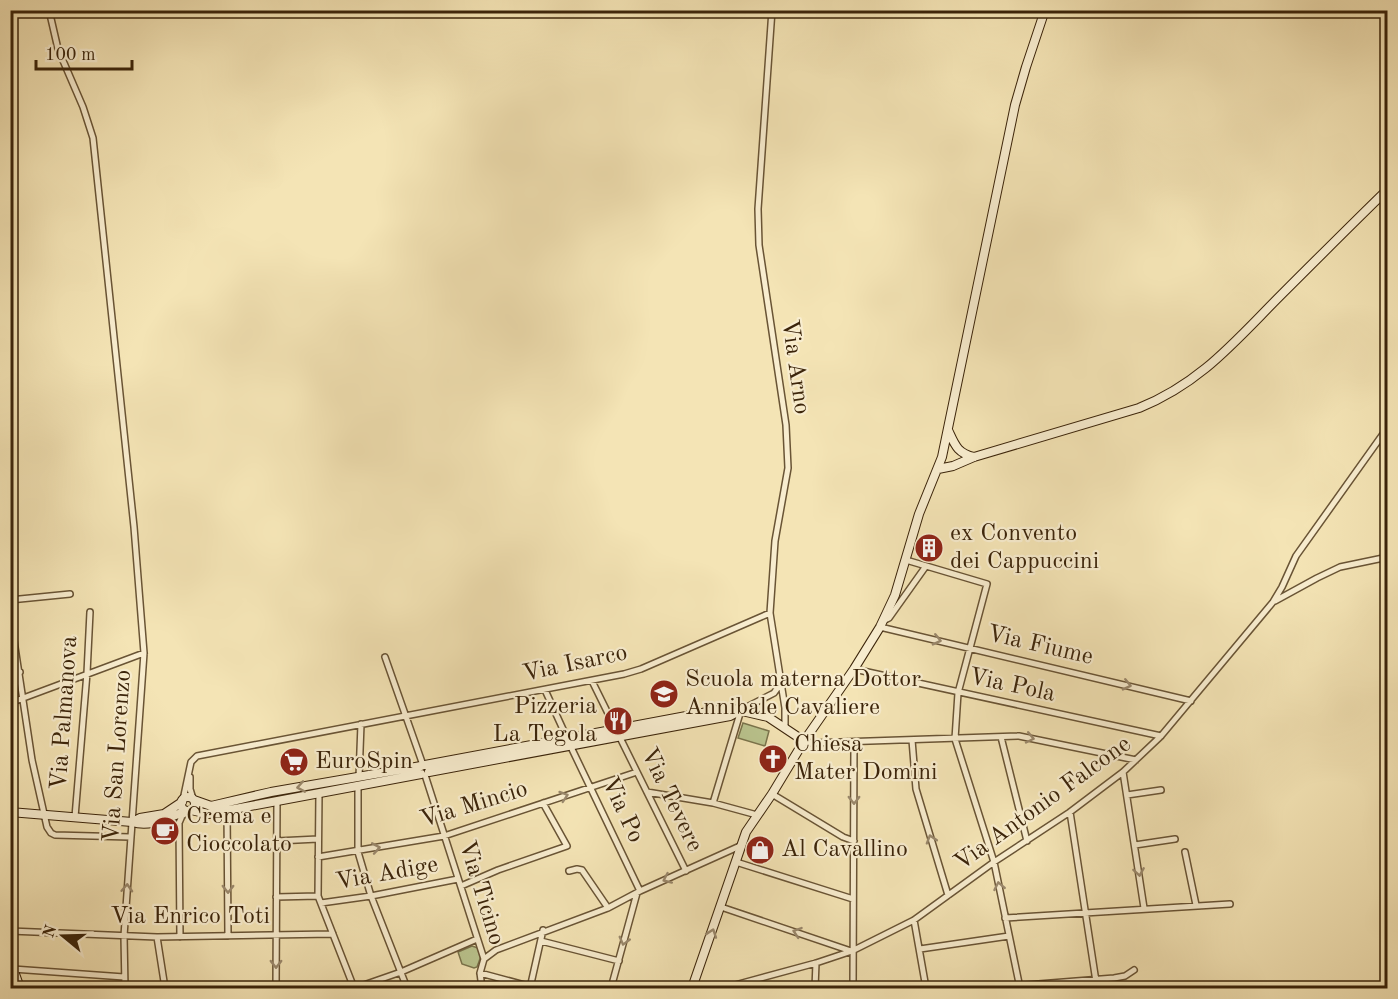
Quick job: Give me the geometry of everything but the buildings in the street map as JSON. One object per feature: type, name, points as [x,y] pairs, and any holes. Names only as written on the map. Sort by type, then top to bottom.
[{"type":"main road","points":[[692,988],[746,832],[804,741],[854,669],[882,624],[895,595],[924,500],[942,457],[1015,105],[1045,10]]},
{"type":"main road","points":[[938,469],[1139,408],[1160,400],[1187,384],[1225,351],[1388,189]]},
{"type":"main road","points":[[948,430],[954,444],[962,454]]},
{"type":"main road","points":[[942,457],[952,454],[974,457]]},
{"type":"main road","points":[[182,801],[183,808],[208,814],[358,786],[424,770],[617,733],[729,708],[768,717],[804,741]]},
{"type":"main road","points":[[132,822],[140,818],[164,814],[187,797],[211,807],[271,792],[359,777],[424,770]]},
{"type":"main road","points":[[10,812],[132,822],[142,825],[189,810],[195,805],[194,800]]},
{"type":"main road","points":[[10,960],[20,988]]},
{"type":"street","name":"Via San Lorenzo","points":[[50,10],[58,49],[83,107],[93,138],[134,527],[144,653],[124,936],[125,988]]},
{"type":"street","name":"Via Arno","points":[[772,10],[758,209],[759,245],[786,425],[788,468],[776,541],[770,613],[785,708],[785,728]]},
{"type":"street","name":"Via Antonio Falcone","points":[[724,988],[852,951],[915,920],[994,862],[1070,812],[1123,772],[1161,736],[1273,602],[1296,556],[1388,427]]},
{"type":"street","points":[[1273,602],[1340,567],[1388,557]]},
{"type":"street","points":[[906,560],[987,584],[972,648],[958,693],[955,739],[994,862],[1019,987]]},
{"type":"street","points":[[882,624],[889,618],[926,566]]},
{"type":"street","points":[[10,600],[70,594]]},
{"type":"street","name":"Via Palmanova","points":[[75,817],[90,612]]},
{"type":"street","name":"Via Isarco","points":[[190,769],[191,762],[197,756],[592,681],[641,669],[770,613]]},
{"type":"street","points":[[10,614],[32,760],[47,827],[55,835],[130,837]]},
{"type":"street","name":"Via Fiume","points":[[882,624],[1191,701]]},
{"type":"street","points":[[10,703],[144,653]]},
{"type":"street","name":"Via Ticino","points":[[385,657],[424,770],[484,959],[480,973],[482,988]]},
{"type":"street","name":"Via Pola","points":[[854,669],[1161,736]]},
{"type":"street","points":[[10,673],[20,672]]},
{"type":"street","name":"Via Tevere","points":[[592,681],[686,871]]},
{"type":"street","points":[[713,803],[741,710],[774,693],[781,683]]},
{"type":"street","name":"Via Po","points":[[545,690],[639,892]]},
{"type":"street","points":[[359,777],[361,724]]},
{"type":"street","points":[[804,741],[811,743],[1019,736],[1136,760]]},
{"type":"street","points":[[1001,737],[1027,841]]},
{"type":"street","points":[[912,740],[916,789],[948,895]]},
{"type":"street","points":[[853,988],[854,742]]},
{"type":"street","points":[[190,769],[190,789],[194,800]]},
{"type":"street","points":[[182,801],[190,769]]},
{"type":"street","name":"Via Mincio","points":[[318,857],[444,836],[637,772]]},
{"type":"street","points":[[1123,772],[1144,908]]},
{"type":"street","points":[[358,786],[358,852],[371,896],[407,988]]},
{"type":"street","points":[[1127,795],[1161,790]]},
{"type":"street","points":[[646,792],[713,803],[757,815]]},
{"type":"street","points":[[319,793],[318,896],[354,988],[401,972],[477,939]]},
{"type":"street","points":[[772,794],[843,837],[854,841]]},
{"type":"street","points":[[276,988],[277,801]]},
{"type":"street","points":[[461,886],[498,870],[567,846],[543,803]]},
{"type":"street","points":[[180,937],[179,823],[182,816],[189,810]]},
{"type":"street","points":[[228,810],[228,936]]},
{"type":"street","points":[[1070,812],[1097,988]]},
{"type":"street","points":[[277,841],[318,838]]},
{"type":"street","points":[[1135,845],[1175,839]]},
{"type":"street","points":[[484,959],[496,950],[543,930],[608,908],[740,846]]},
{"type":"street","points":[[1185,852],[1196,905]]},
{"type":"street","points":[[736,862],[853,898]]},
{"type":"street","points":[[569,871],[582,870],[608,908]]},
{"type":"street","name":"Via Adige","points":[[321,903],[458,879]]},
{"type":"street","points":[[611,988],[639,892]]},
{"type":"street","points":[[276,897],[318,896]]},
{"type":"street","points":[[1005,918],[1230,904]]},
{"type":"street","points":[[721,907],[852,951]]},
{"type":"street","points":[[915,920],[926,988]]},
{"type":"street","name":"Via Enrico Toti","points":[[10,930],[157,937],[333,934]]},
{"type":"street","points":[[480,973],[532,988],[543,930]]},
{"type":"street","points":[[920,949],[1009,936]]},
{"type":"street","points":[[157,937],[165,988]]},
{"type":"street","points":[[541,941],[619,962]]},
{"type":"street","points":[[815,988],[816,963]]},
{"type":"street","points":[[14,969],[124,977]]},
{"type":"street","points":[[989,988],[1114,978],[1125,976],[1134,970]]},
{"type":"green space","points":[[743,723],[769,731],[765,746],[738,738]]},
{"type":"green space","points":[[472,946],[478,948],[481,956],[477,967],[474,968],[462,964],[458,952]]},
{"type":"place","name":"ex Convento dei Cappuccini","points":[[929,548]]},
{"type":"place","name":"Scuola materna Dottor Annibale Cavaliere","points":[[664,694]]},
{"type":"place","name":"Pizzeria La Tegola","points":[[618,721]]},
{"type":"place","name":"Chiesa Mater Domini","points":[[773,759]]},
{"type":"place","name":"EuroSpin","points":[[294,762]]},
{"type":"place","name":"Crema e Cioccolato","points":[[165,831]]},
{"type":"place","name":"Al Cavallino","points":[[760,850]]}]
